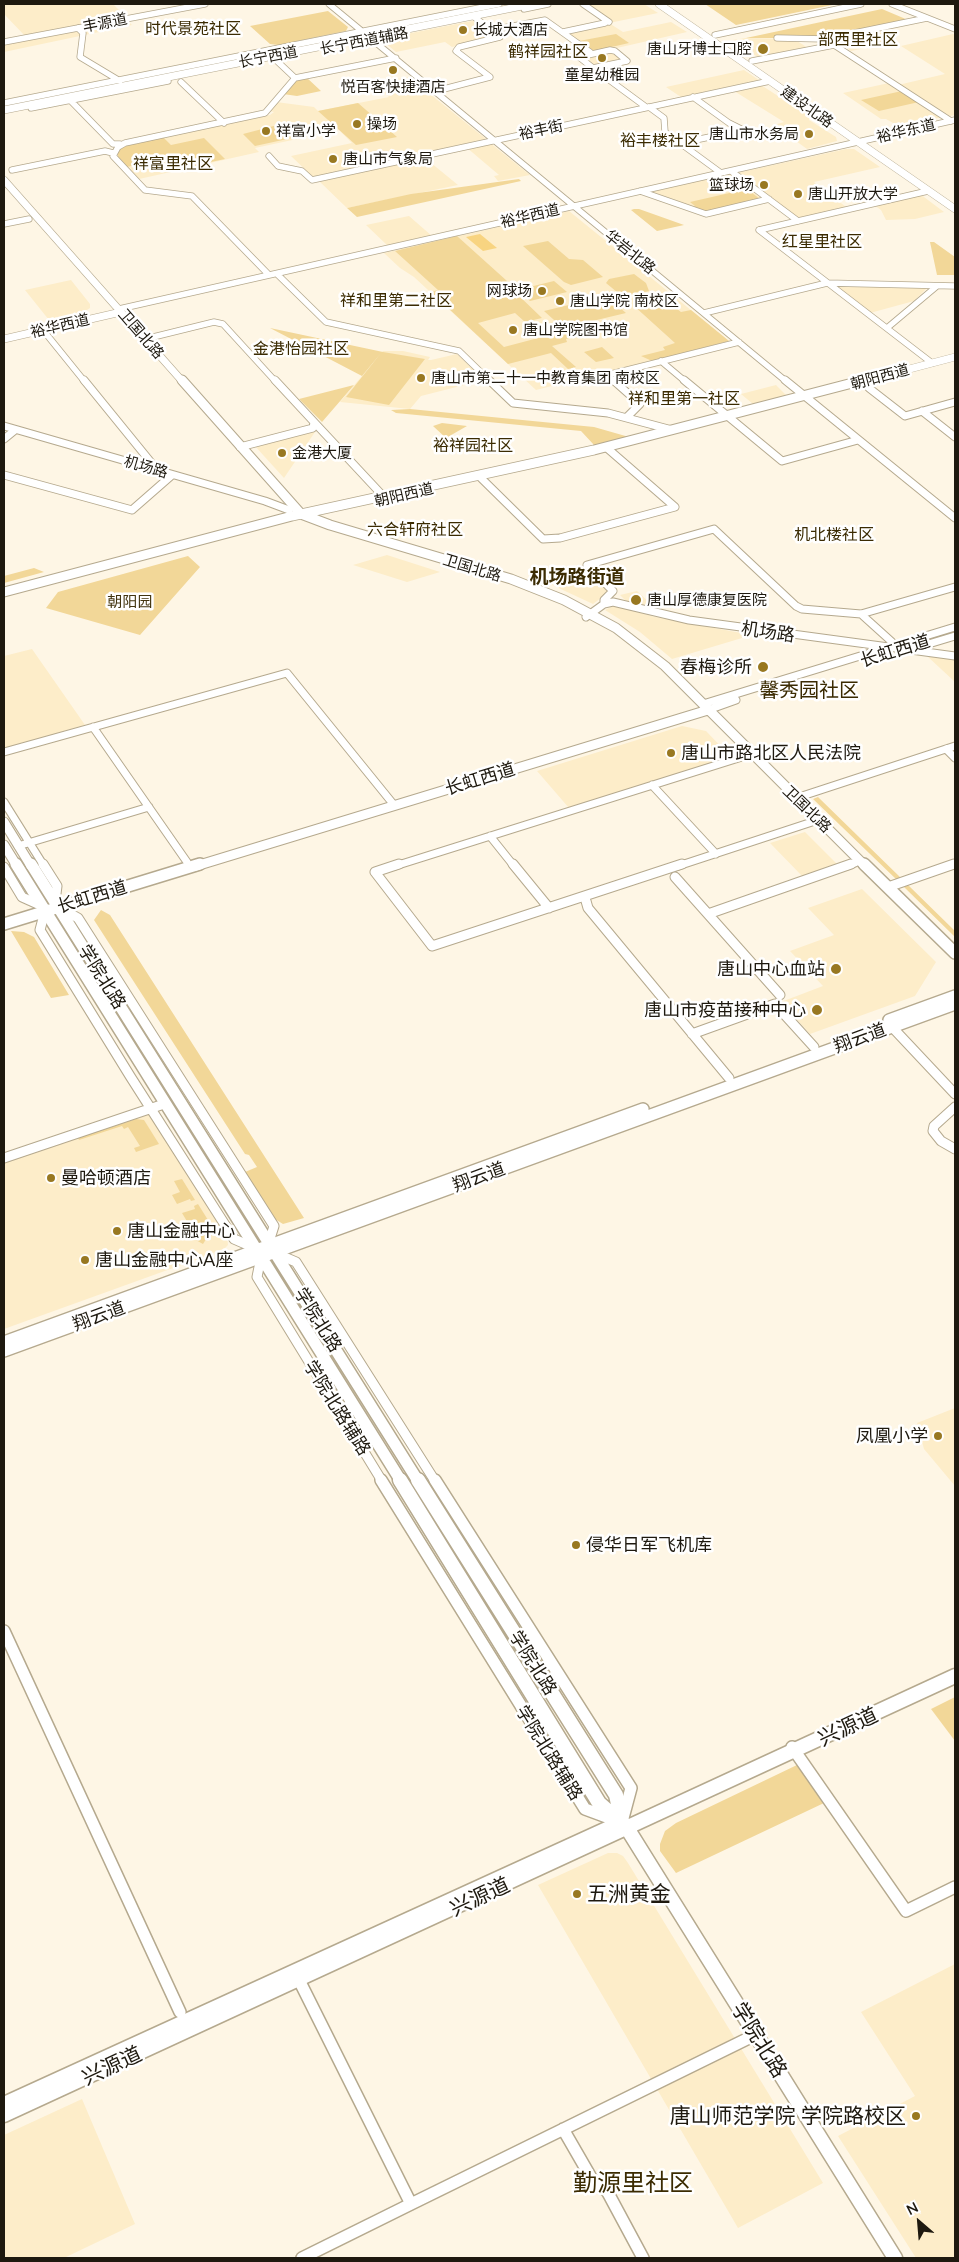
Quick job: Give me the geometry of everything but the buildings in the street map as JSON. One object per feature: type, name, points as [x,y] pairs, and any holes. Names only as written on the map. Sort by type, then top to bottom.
[{"type":"main road","name":"长宁西道","points":[[4,108],[515,4]]},
{"type":"main road","name":"长宁西道","points":[[4,108],[120,81],[228,60],[475,17],[532,4]]},
{"type":"main road","points":[[653,4],[671,12]]},
{"type":"main road","name":"建设北路","points":[[658,4],[955,209]]},
{"type":"main road","name":"建设北路","points":[[671,4],[955,201]]},
{"type":"main road","name":"卫国北路","points":[[4,180],[116,311],[298,516],[505,583],[588,615],[649,659],[796,798],[955,953]]},
{"type":"main road","name":"卫国北路","points":[[4,190],[116,311],[145,339],[298,516]]},
{"type":"main road","name":"裕华西道","points":[[4,340],[116,311]]},
{"type":"main road","name":"裕华西道","points":[[4,335],[116,311]]},
{"type":"main road","name":"朝阳西道","points":[[4,599],[298,516],[481,478],[607,448],[932,363],[954,359]]},
{"type":"main road","name":"朝阳西道","points":[[4,592],[298,516],[728,417]]},
{"type":"main road","name":"卫国北路","points":[[702,708],[745,756],[955,962]]},
{"type":"main road","name":"长虹西道","points":[[4,918],[57,905],[702,708]]},
{"type":"main road","name":"长虹西道","points":[[57,905],[187,862],[392,802]]},
{"type":"main road","name":"学院北路","points":[[4,822],[24,844],[57,905],[158,1067],[265,1251],[599,1803],[625,1825]]},
{"type":"main road","name":"学院北路","points":[[4,845],[164,1104],[265,1251],[323,1316],[468,1560],[616,1795],[625,1825],[894,2258]]},
{"type":"main road","name":"长虹西道","points":[[4,924],[43,909]]},
{"type":"main road","name":"翔云道","points":[[4,1351],[728,1078],[955,996]]},
{"type":"main road","name":"翔云道","points":[[4,1342],[265,1251],[955,1004]]},
{"type":"main road","points":[[144,1071],[158,1067]]},
{"type":"main road","points":[[454,1565],[468,1560]]},
{"type":"main road","name":"兴源道","points":[[793,1748],[955,1668]]},
{"type":"main road","name":"兴源道","points":[[4,2104],[296,1975],[955,1676]]},
{"type":"main road","name":"兴源道","points":[[4,2115],[296,1975]]},
{"type":"street","name":"丰源道","points":[[4,42],[205,4]]},
{"type":"street","name":"华岩北路","points":[[329,4],[804,396],[955,518]]},
{"type":"street","name":"长宁西道辅路","points":[[4,108],[70,100],[368,35],[499,4]]},
{"type":"street","points":[[475,17],[548,4]]},
{"type":"street","points":[[563,32],[607,23],[583,4]]},
{"type":"street","points":[[715,35],[861,4]]},
{"type":"street","points":[[892,4],[955,29]]},
{"type":"street","points":[[457,6],[463,11]]},
{"type":"street","points":[[436,91],[490,77],[456,50],[460,47],[499,38],[500,36],[475,17]]},
{"type":"street","points":[[777,38],[825,39],[927,18]]},
{"type":"street","points":[[492,30],[546,20],[590,52]]},
{"type":"street","points":[[78,28],[83,33],[80,57],[120,81]]},
{"type":"street","points":[[825,39],[953,120]]},
{"type":"street","points":[[752,61],[834,45]]},
{"type":"street","points":[[593,68],[627,61],[610,50],[579,57],[593,68],[664,118],[665,132],[721,173]]},
{"type":"street","points":[[105,151],[113,144],[224,123],[265,113],[295,78],[396,58]]},
{"type":"street","points":[[278,62],[295,78]]},
{"type":"street","name":"裕丰街","points":[[269,156],[278,166],[302,171],[312,180],[770,81]]},
{"type":"street","points":[[181,82],[224,123]]},
{"type":"street","points":[[681,143],[743,130],[729,123],[693,97]]},
{"type":"street","points":[[70,100],[113,144]]},
{"type":"street","name":"裕华东道","points":[[857,142],[953,120]]},
{"type":"street","name":"裕华西道","points":[[116,311],[857,142]]},
{"type":"street","points":[[113,153],[120,144]]},
{"type":"street","points":[[12,170],[105,151],[113,153]]},
{"type":"street","points":[[113,153],[113,156],[145,190],[192,196],[270,275]]},
{"type":"street","points":[[731,171],[798,221]]},
{"type":"street","points":[[640,191],[706,214],[769,199]]},
{"type":"street","points":[[928,191],[758,230],[932,363]]},
{"type":"street","points":[[4,224],[29,219]]},
{"type":"street","points":[[277,274],[326,322],[459,351],[513,403],[627,417],[672,430]]},
{"type":"street","points":[[704,313],[827,283],[955,286]]},
{"type":"street","points":[[887,328],[937,286]]},
{"type":"street","points":[[145,339],[214,322],[223,324],[384,497]]},
{"type":"street","points":[[43,330],[158,470]]},
{"type":"street","points":[[627,417],[640,404],[607,375],[739,342]]},
{"type":"street","points":[[662,361],[782,461],[858,440]]},
{"type":"street","points":[[869,388],[905,416],[955,402]]},
{"type":"street","points":[[922,411],[955,437]]},
{"type":"street","points":[[240,447],[313,428],[314,422]]},
{"type":"street","name":"机场路","points":[[4,426],[265,501],[298,516]]},
{"type":"street","points":[[4,439],[15,430]]},
{"type":"street","points":[[481,478],[543,539],[560,538],[675,507],[607,448]]},
{"type":"street","points":[[4,475],[132,510],[172,475]]},
{"type":"street","points":[[588,615],[604,604],[604,600],[613,592],[587,565],[714,529],[796,606],[802,609],[861,614],[955,587]]},
{"type":"street","name":"机场路","points":[[604,604],[613,602],[689,620],[877,647],[955,656]]},
{"type":"street","points":[[861,614],[892,642]]},
{"type":"street","points":[[877,647],[955,625]]},
{"type":"street","name":"长虹西道","points":[[702,708],[955,625]]},
{"type":"street","name":"长虹西道","points":[[702,708],[955,634]]},
{"type":"street","points":[[4,752],[286,673],[392,802]]},
{"type":"street","points":[[93,727],[187,862]]},
{"type":"street","points":[[796,798],[955,746]]},
{"type":"street","points":[[946,749],[955,758]]},
{"type":"street","points":[[745,756],[375,872],[432,946],[812,822]]},
{"type":"street","points":[[652,785],[716,854]]},
{"type":"street","points":[[4,802],[24,844],[149,807]]},
{"type":"street","points":[[490,836],[549,908]]},
{"type":"street","points":[[708,914],[855,863]]},
{"type":"street","points":[[888,887],[955,864]]},
{"type":"street","points":[[4,867],[22,897],[43,909],[40,930],[234,1239],[265,1251]]},
{"type":"street","points":[[675,877],[780,995]]},
{"type":"street","points":[[586,901],[588,908],[728,1078]]},
{"type":"street","points":[[57,905],[78,918],[170,1062],[158,1067]]},
{"type":"street","points":[[77,991],[93,990]]},
{"type":"street","points":[[692,1034],[775,1004],[814,1047]]},
{"type":"street","points":[[892,1027],[951,1092],[955,1094]]},
{"type":"street","name":"学院北路辅路","points":[[170,1062],[274,1226],[257,1277],[585,1809],[625,1825]]},
{"type":"street","points":[[130,1076],[144,1071]]},
{"type":"street","points":[[4,1158],[164,1104]]},
{"type":"street","points":[[955,1107],[934,1126],[932,1131],[941,1141],[955,1149]]},
{"type":"street","points":[[323,1316],[481,1554],[631,1788],[625,1825]]},
{"type":"street","points":[[468,1560],[481,1554]]},
{"type":"street","points":[[438,1572],[454,1565]]},
{"type":"street","points":[[5,1636],[180,2012]]},
{"type":"street","points":[[550,1690],[564,1685]]},
{"type":"street","points":[[518,1702],[534,1697]]},
{"type":"street","points":[[793,1748],[906,1911],[955,1887]]},
{"type":"street","points":[[296,1975],[411,2204]]},
{"type":"street","points":[[310,2257],[411,2204],[755,2035]]},
{"type":"street","points":[[563,2129],[592,2181],[607,2191],[643,2258]]},
{"type":"shaded area","points":[[4,4],[113,4],[126,17],[25,36],[4,14]]},
{"type":"shaded area","points":[[579,4],[644,4],[658,13],[609,23]]},
{"type":"shaded area","points":[[127,20],[132,25],[4,52],[4,44]]},
{"type":"shaded area","points":[[477,20],[498,37],[452,47],[445,42],[396,52],[384,42],[386,38]]},
{"type":"shaded area","points":[[671,22],[687,32],[595,53],[566,32],[609,23],[623,32]]},
{"type":"shaded area","points":[[876,30],[895,42],[851,51],[834,40]]},
{"type":"shaded area","points":[[955,35],[955,115],[950,116],[898,85],[945,74],[901,46]]},
{"type":"shaded area","name":"唐山牙博士口腔","points":[[746,38],[794,39],[808,48],[759,58],[733,40]]},
{"type":"shaded area","name":"童星幼稚园","points":[[612,50],[622,59],[593,67],[581,57]]},
{"type":"shaded area","points":[[744,70],[759,80],[681,97],[666,87]]},
{"type":"shaded area","points":[[394,77],[397,79],[409,77],[486,139],[313,177],[291,156],[352,143],[339,130],[255,148],[259,152],[192,167],[163,137],[270,115],[274,112],[270,111],[276,102],[314,107],[318,111],[389,97],[371,82]]},
{"type":"shaded area","points":[[889,83],[942,117],[900,127],[886,119],[881,119],[843,93]]},
{"type":"shaded area","points":[[761,85],[809,116],[809,120],[836,137],[837,141],[807,149],[774,125],[784,122],[734,91]]},
{"type":"shaded area","points":[[489,142],[530,175],[498,181],[494,176],[499,175],[466,147]]},
{"type":"shaded area","name":"唐山开放大学","points":[[846,149],[854,149],[880,167],[814,182],[846,207],[798,218],[737,173]]},
{"type":"shaded area","points":[[425,158],[458,185],[347,208],[319,181]]},
{"type":"shaded area","points":[[148,161],[166,173],[139,179],[127,167],[132,166],[132,164]]},
{"type":"shaded area","points":[[729,173],[762,197],[705,212],[648,192]]},
{"type":"shaded area","points":[[920,194],[944,212],[915,219],[886,220],[881,210],[874,205]]},
{"type":"shaded area","name":"唐山学院 南校区","points":[[569,211],[729,341],[536,390],[414,277],[400,268],[384,253]]},
{"type":"shaded area","points":[[409,216],[432,236],[388,246],[366,225]]},
{"type":"shaded area","points":[[480,234],[497,248],[483,251],[466,237]]},
{"type":"shaded area","points":[[71,280],[90,304],[90,308],[84,312],[49,320],[25,290]]},
{"type":"shaded area","points":[[832,284],[928,287],[914,301],[870,313]]},
{"type":"shaded area","name":"唐山市第二十一中教育集团 南校区","points":[[383,351],[403,351],[430,357],[428,360],[457,354],[484,380],[421,396],[410,409],[340,402]]},
{"type":"shaded area","points":[[776,385],[787,396],[753,404],[741,394]]},
{"type":"shaded area","points":[[317,429],[284,478],[254,445]]},
{"type":"shaded area","points":[[387,555],[440,572],[407,582],[353,565]]},
{"type":"shaded area","points":[[582,566],[609,592],[593,604],[537,578]]},
{"type":"shaded area","name":"唐山厚德康复医院","points":[[637,591],[650,603],[636,607],[631,606],[620,595]]},
{"type":"shaded area","points":[[614,605],[655,617],[752,635],[672,659],[640,632],[605,610]]},
{"type":"shaded area","points":[[32,649],[85,725],[4,749],[4,656]]},
{"type":"shaded area","points":[[927,656],[955,659],[955,682]]},
{"type":"shaded area","points":[[682,726],[706,731],[731,757],[569,808],[537,771]]},
{"type":"shaded area","points":[[805,832],[838,865],[803,877],[770,843]]},
{"type":"shaded area","points":[[862,889],[936,962],[915,996],[810,1034],[781,1002],[823,986],[790,951],[834,935],[808,908]]},
{"type":"shaded area","name":"唐山金融中心","points":[[147,1108],[227,1237],[228,1245],[198,1259],[4,1329],[4,1156]]},
{"type":"shaded area","name":"凤凰小学","points":[[955,1408],[955,1486],[924,1449],[917,1423]]},
{"type":"shaded area","points":[[608,1853],[617,1853],[623,1856],[628,1863],[823,2183],[738,2228],[538,1885]]},
{"type":"shaded area","name":"唐山师范学院 学院路校区","points":[[955,1964],[955,2258],[916,2258],[838,2136],[915,2096],[861,2012]]},
{"type":"shaded area","points":[[82,2099],[135,2224],[64,2258],[4,2258],[4,2135]]},
{"type":"green space","points":[[705,4],[837,4],[736,25]]},
{"type":"green space","points":[[882,9],[908,20],[820,38],[746,38]]},
{"type":"green space","points":[[328,11],[348,27],[346,31],[278,45],[270,44],[250,26]]},
{"type":"green space","points":[[616,34],[629,43],[594,51],[579,41]]},
{"type":"green space","points":[[306,77],[321,91],[297,96],[283,94],[296,79]]},
{"type":"green space","points":[[902,91],[919,102],[879,111],[861,100]]},
{"type":"green space","name":"操场","points":[[358,103],[397,137],[356,145],[318,111]]},
{"type":"green space","points":[[285,123],[289,126],[282,128],[292,138],[255,146],[243,134]]},
{"type":"green space","points":[[163,137],[171,145],[204,138],[225,159],[192,166],[188,162],[172,165],[177,171],[166,173],[148,161],[132,164],[132,166],[127,167],[118,157],[118,152],[121,148]]},
{"type":"green space","points":[[519,179],[521,181],[357,217],[347,208],[411,194]]},
{"type":"green space","points":[[747,189],[760,199],[705,212],[692,208],[695,206],[690,202]]},
{"type":"green space","points":[[639,209],[684,225],[657,231],[631,210]]},
{"type":"green space","points":[[457,236],[517,290],[554,281],[567,292],[530,301],[520,292],[516,293],[542,318],[525,322],[515,313],[478,323],[504,347],[542,337],[533,329],[549,325],[565,338],[551,325],[555,324],[571,338],[566,339],[567,342],[552,346],[576,367],[568,369],[551,353],[508,364],[431,292],[438,290],[395,251]]},
{"type":"green space","points":[[548,241],[569,259],[583,260],[603,277],[571,285],[564,282],[523,246]]},
{"type":"green space","points":[[930,242],[934,242],[955,257],[955,275],[937,275]]},
{"type":"green space","points":[[634,274],[646,283],[649,291],[623,297],[606,283],[609,279]]},
{"type":"green space","points":[[606,296],[626,313],[563,328],[544,311]]},
{"type":"green space","points":[[657,298],[668,302],[681,312],[691,310],[729,341],[652,361],[641,356],[665,350],[663,347],[675,343],[633,305],[653,302]]},
{"type":"green space","points":[[270,328],[425,359],[389,405],[346,397],[381,353],[362,376]]},
{"type":"green space","points":[[602,347],[614,358],[596,362],[584,352]]},
{"type":"green space","points":[[354,385],[322,422],[299,399]]},
{"type":"green space","points":[[410,409],[594,427],[629,437],[594,445],[581,431],[396,413],[391,410]]},
{"type":"green space","points":[[442,423],[467,426],[446,438],[433,426]]},
{"type":"green space","name":"朝阳园","points":[[188,556],[200,567],[140,635],[46,608],[58,592]]},
{"type":"green space","points":[[34,568],[44,572],[4,583],[4,576]]},
{"type":"green space","points":[[818,797],[902,879],[897,880],[813,799]]},
{"type":"green space","points":[[907,884],[955,931],[955,937],[904,887]]},
{"type":"green space","points":[[101,910],[110,915],[304,1218],[283,1224],[275,1219],[245,1172],[257,1167],[249,1155],[245,1154],[94,920]]},
{"type":"green space","points":[[11,931],[24,932],[34,937],[69,995],[51,998]]},
{"type":"green space","points":[[136,1119],[144,1120],[159,1144],[136,1152],[134,1148],[140,1146],[128,1127],[124,1129],[122,1126],[79,1140],[78,1138]]},
{"type":"green space","points":[[182,1179],[195,1200],[191,1201],[190,1199],[177,1204],[172,1195],[180,1192],[174,1181]]},
{"type":"green space","points":[[198,1204],[213,1228],[203,1244],[183,1233],[188,1223],[182,1213],[195,1209],[194,1206]]},
{"type":"green space","points":[[955,1697],[955,1741],[931,1709]]},
{"type":"green space","points":[[797,1765],[824,1803],[676,1873],[660,1851],[660,1844],[665,1831],[676,1823]]},
{"type":"place","name":"长城大酒店","points":[[463,30]]},
{"type":"place","name":"唐山牙博士口腔","points":[[763,49]]},
{"type":"place","name":"童星幼稚园","points":[[602,58]]},
{"type":"place","name":"悦百客快捷酒店","points":[[393,70]]},
{"type":"place","name":"操场","points":[[357,124]]},
{"type":"place","name":"祥富小学","points":[[266,131]]},
{"type":"place","name":"唐山市水务局","points":[[809,134]]},
{"type":"place","name":"唐山市气象局","points":[[333,159]]},
{"type":"place","name":"篮球场","points":[[764,185]]},
{"type":"place","name":"唐山开放大学","points":[[798,194]]},
{"type":"place","name":"网球场","points":[[542,291]]},
{"type":"place","name":"唐山学院 南校区","points":[[560,301]]},
{"type":"place","name":"唐山学院图书馆","points":[[513,330]]},
{"type":"place","name":"唐山市第二十一中教育集团 南校区","points":[[421,378]]},
{"type":"place","name":"金港大厦","points":[[282,453]]},
{"type":"place","name":"唐山厚德康复医院","points":[[636,600]]},
{"type":"place","name":"春梅诊所","points":[[763,667]]},
{"type":"place","name":"唐山市路北区人民法院","points":[[671,753]]},
{"type":"place","name":"唐山中心血站","points":[[836,969]]},
{"type":"place","name":"唐山市疫苗接种中心","points":[[817,1010]]},
{"type":"place","name":"曼哈顿酒店","points":[[51,1178]]},
{"type":"place","name":"唐山金融中心","points":[[117,1231]]},
{"type":"place","name":"唐山金融中心A座","points":[[85,1260]]},
{"type":"place","name":"凤凰小学","points":[[938,1436]]},
{"type":"place","name":"侵华日军飞机库","points":[[576,1545]]},
{"type":"place","name":"五洲黄金","points":[[577,1894]]},
{"type":"place","name":"唐山师范学院 学院路校区","points":[[916,2116]]},
{"type":"district","name":"时代景苑社区","points":[[193,29]]},
{"type":"district","name":"部西里社区","points":[[858,40]]},
{"type":"district","name":"鹤祥园社区","points":[[548,52]]},
{"type":"district","name":"裕丰楼社区","points":[[660,141]]},
{"type":"district","name":"祥富里社区","points":[[173,164]]},
{"type":"district","name":"红星里社区","points":[[822,242]]},
{"type":"district","name":"祥和里第二社区","points":[[396,301]]},
{"type":"district","name":"金港怡园社区","points":[[301,349]]},
{"type":"district","name":"祥和里第一社区","points":[[684,399]]},
{"type":"district","name":"裕祥园社区","points":[[473,446]]},
{"type":"district","name":"六合轩府社区","points":[[415,530]]},
{"type":"district","name":"机北楼社区","points":[[834,535]]},
{"type":"district","name":"机场路街道","points":[[577,577]]},
{"type":"district","name":"馨秀园社区","points":[[809,691]]},
{"type":"district","name":"勤源里社区","points":[[633,2183]]}]
